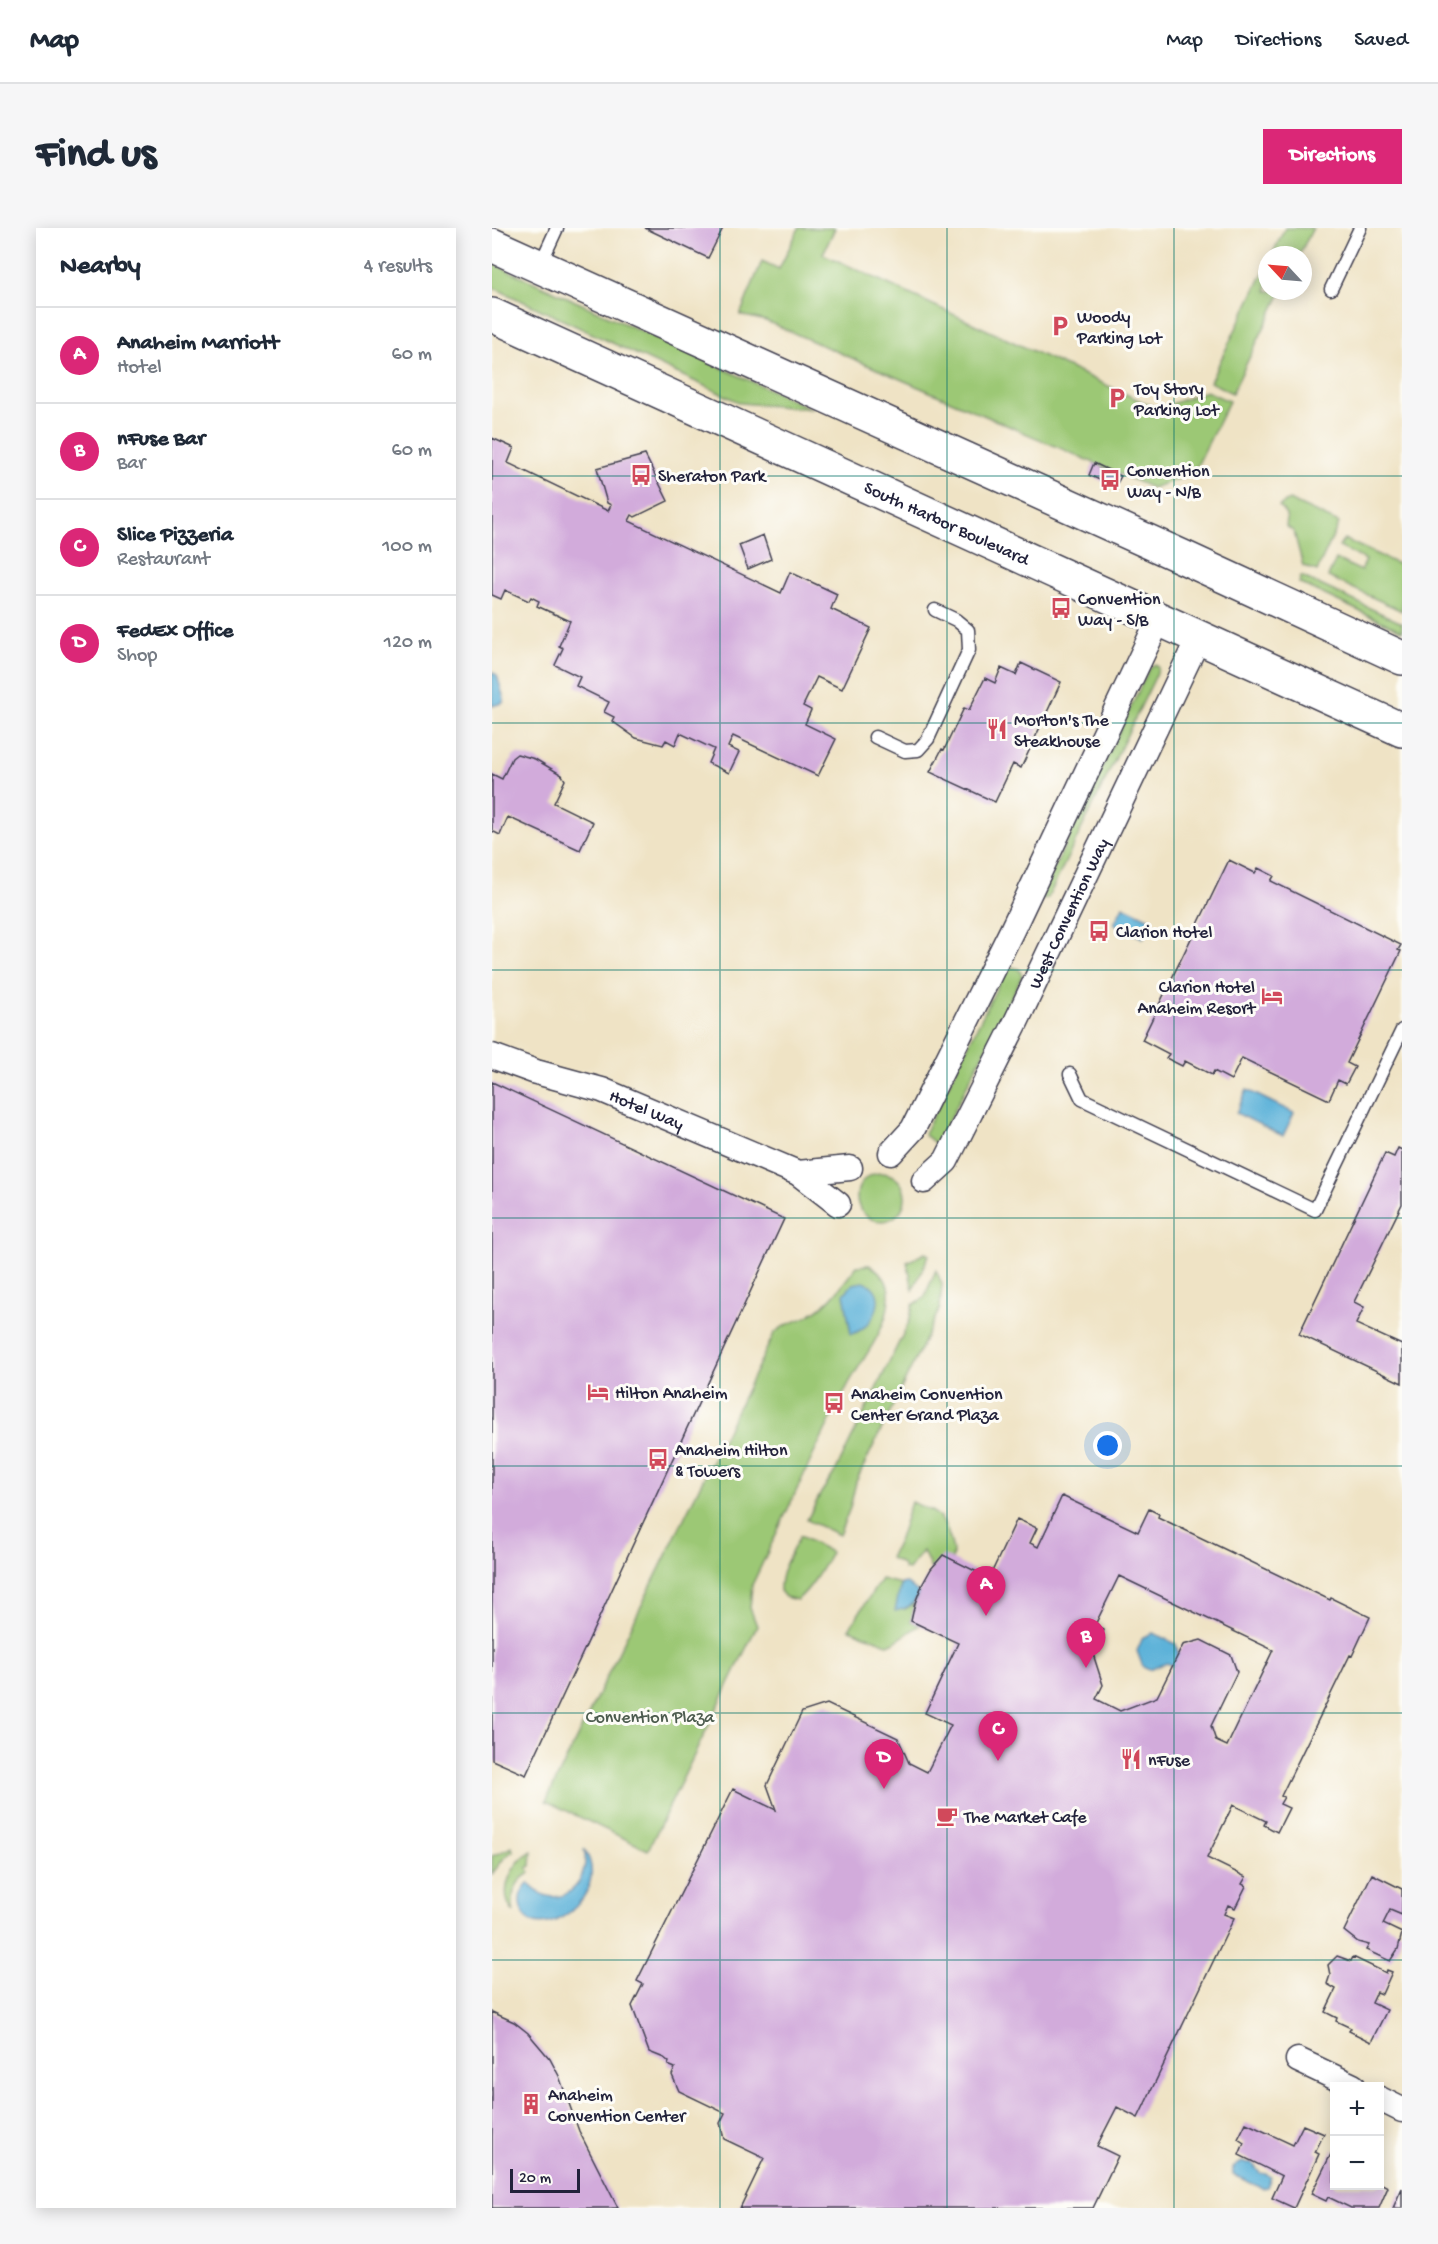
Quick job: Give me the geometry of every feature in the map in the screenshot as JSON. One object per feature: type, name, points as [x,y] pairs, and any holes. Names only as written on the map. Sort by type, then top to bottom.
[{"type":"main road","points":[[492,245],[1402,658]]},
{"type":"main road","name":"South Harbor Boulevard","points":[[492,315],[1402,730]]},
{"type":"street","points":[[891,1153],[913,1128],[1012,930],[1159,619]]},
{"type":"street","name":"West Convention Way","points":[[924,1180],[946,1161],[1036,980],[1199,637]]},
{"type":"street","name":"Hotel Way","points":[[492,1056],[536,1072],[602,1090],[798,1173],[838,1204]]},
{"type":"street","name":"Hotel Way","points":[[798,1173],[850,1168]]},
{"type":"street","points":[[1298,2060],[1345,2082]]},
{"type":"lane","points":[[540,266],[557,228]]},
{"type":"lane","points":[[1331,289],[1360,228]]},
{"type":"lane","points":[[875,737],[905,752],[918,750],[928,739],[969,650],[968,630],[956,620],[935,610]]},
{"type":"lane","points":[[1070,1074],[1082,1099],[1315,1210],[1402,1030]]},
{"type":"green space","points":[[799,228],[835,228],[823,254],[1158,409],[1206,391],[1229,401],[1193,474],[1152,488],[766,321],[740,315],[762,261],[779,269]]},
{"type":"green space","points":[[1285,228],[1313,228],[1304,246],[1276,246]]},
{"type":"green space","points":[[492,263],[812,409],[741,403],[492,287]]},
{"type":"green space","points":[[1258,283],[1258,300],[1278,300],[1232,393],[1210,382]]},
{"type":"green space","points":[[1289,500],[1339,523],[1317,571],[1303,566],[1294,532],[1286,526],[1286,515],[1279,506]]},
{"type":"green space","points":[[1344,539],[1402,566],[1402,611],[1328,577],[1336,559],[1361,571],[1366,560],[1339,547]]},
{"type":"green space","points":[[1301,576],[1402,623],[1402,631],[1299,583]]},
{"type":"green space","points":[[1155,664],[1158,667],[1157,673],[1048,898],[1044,900],[1041,898],[1043,892],[1149,669]]},
{"type":"green space","points":[[1012,967],[1019,969],[1022,976],[937,1145],[924,1134],[1005,971]]},
{"type":"green space","points":[[881,1173],[898,1180],[905,1197],[898,1214],[881,1221],[864,1214],[857,1197],[864,1180]]},
{"type":"green space","points":[[925,1253],[929,1255],[913,1290],[907,1262]]},
{"type":"green space","name":"Convention Plaza","points":[[869,1265],[881,1274],[888,1287],[888,1309],[884,1321],[834,1411],[752,1585],[750,1608],[757,1626],[648,1850],[546,1801],[774,1334],[782,1327],[806,1317],[825,1304],[857,1266]]},
{"type":"green space","points":[[936,1270],[942,1284],[940,1308],[856,1482],[850,1508],[839,1535],[807,1520],[835,1472],[909,1322],[913,1305],[924,1298]]},
{"type":"green space","points":[[911,1502],[936,1514],[943,1522],[952,1545],[952,1560],[931,1569],[923,1551],[908,1570],[890,1558]]},
{"type":"green space","points":[[800,1536],[831,1552],[812,1584],[797,1600],[785,1597],[780,1591],[780,1584],[786,1563]]},
{"type":"green space","points":[[881,1579],[901,1584],[899,1588],[905,1609],[915,1603],[911,1621],[920,1625],[893,1643],[887,1644],[849,1629]]},
{"type":"green space","points":[[512,1847],[513,1851],[505,1857],[492,1874],[492,1856]]},
{"type":"green space","points":[[532,1851],[531,1866],[527,1868],[530,1873],[520,1880],[514,1890],[514,1913],[507,1897],[509,1879],[518,1863]]},
{"type":"water","points":[[492,672],[497,675],[504,699],[503,703],[492,706]]},
{"type":"water","points":[[1123,906],[1152,920],[1143,938],[1114,924]]},
{"type":"water","points":[[1247,1090],[1294,1113],[1283,1136],[1236,1113]]},
{"type":"water","points":[[863,1282],[872,1286],[877,1293],[878,1301],[873,1317],[867,1325],[851,1334],[844,1294],[853,1284]]},
{"type":"water","points":[[907,1583],[919,1593],[910,1605],[895,1611],[901,1584]]},
{"type":"water","points":[[1153,1633],[1176,1644],[1178,1653],[1210,1668],[1186,1673],[1167,1663],[1149,1670],[1143,1667],[1137,1651],[1143,1637]]},
{"type":"water","points":[[584,1849],[591,1867],[589,1885],[581,1900],[569,1913],[555,1921],[540,1924],[528,1920],[520,1901],[521,1894],[528,1883],[550,1897],[570,1892],[583,1874]]},
{"type":"water","points":[[1242,2162],[1252,2163],[1260,2173],[1271,2177],[1267,2187],[1262,2188],[1233,2175],[1233,2168]]},
{"type":"building","points":[[645,228],[723,228],[708,258]]},
{"type":"building","points":[[492,438],[514,448],[508,463],[608,511],[611,505],[607,503],[597,468],[645,455],[668,501],[635,517],[632,515],[629,521],[781,593],[790,572],[837,594],[831,609],[871,628],[842,689],[817,677],[803,706],[811,710],[805,724],[836,739],[818,776],[733,736],[728,747],[739,752],[729,773],[708,763],[714,749],[680,733],[675,745],[666,740],[663,745],[636,738],[612,721],[614,717],[604,712],[609,702],[576,686],[580,677],[555,665],[563,648],[559,646],[570,621],[537,606],[539,601],[531,597],[529,601],[505,590],[501,599],[492,595]]},
{"type":"building","points":[[1094,463],[1121,476],[1115,487],[1089,475]]},
{"type":"building","points":[[763,535],[771,559],[748,569],[739,545]]},
{"type":"building","name":"Morton's The Steakhouse","points":[[1021,663],[1061,682],[1021,768],[1013,764],[995,802],[930,772],[942,749],[944,750],[964,708],[969,710],[985,678],[995,683],[1001,668],[1016,675]]},
{"type":"building","points":[[517,754],[535,759],[562,775],[565,780],[554,803],[593,822],[580,850],[508,817],[500,835],[492,831],[492,774],[502,779],[512,758]]},
{"type":"building","name":"Clarion Hotel Anaheim Resort","points":[[1229,860],[1255,873],[1258,868],[1274,876],[1271,881],[1401,945],[1398,950],[1401,951],[1347,1063],[1355,1067],[1346,1084],[1338,1080],[1329,1100],[1242,1058],[1231,1080],[1214,1071],[1212,1075],[1185,1061],[1182,1066],[1166,1058],[1169,1054],[1142,1040]]},
{"type":"building","name":"Hilton Anaheim","points":[[492,1082],[784,1219],[526,1775],[492,1760]]},
{"type":"building","points":[[1398,1148],[1402,1150],[1402,1204],[1354,1302],[1364,1307],[1356,1324],[1402,1345],[1402,1383],[1299,1334],[1385,1153],[1394,1157]]},
{"type":"building","points":[[1062,1496],[1138,1532],[1149,1509],[1159,1514],[1158,1517],[1370,1617],[1281,1796],[1284,1797],[1280,1804],[1289,1808],[1277,1832],[1264,1825],[1266,1821],[1233,1805],[1207,1858],[1246,1877],[1242,1884],[1246,1886],[1235,1908],[1228,1905],[1224,1914],[1234,1918],[1138,2118],[1117,2107],[1097,2146],[1118,2156],[1093,2208],[740,2208],[764,2158],[724,2139],[720,2123],[725,2113],[679,2091],[672,2075],[675,2068],[668,2065],[669,2062],[664,2058],[649,2052],[632,2006],[643,1984],[637,1981],[733,1789],[776,1810],[767,1785],[802,1712],[827,1704],[898,1738],[909,1763],[927,1772],[951,1725],[925,1713],[958,1643],[911,1621],[922,1585],[931,1569],[943,1555],[989,1578],[1017,1519],[1037,1528],[1030,1543],[1038,1547]],"holes":[[[1119,1576],[1273,1650],[1227,1746],[1216,1741],[1211,1726],[1237,1672],[1231,1655],[1201,1640],[1183,1645],[1157,1697],[1120,1711],[1096,1699],[1103,1685],[1093,1654],[1104,1630],[1095,1625]]]},
{"type":"building","points":[[1372,1874],[1402,1889],[1402,1915],[1390,1910],[1383,1924],[1402,1933],[1398,1949],[1390,1961],[1366,1950],[1369,1945],[1358,1942],[1344,1931]]},
{"type":"building","points":[[1337,1956],[1351,1961],[1353,1957],[1386,1973],[1387,1970],[1392,1972],[1382,1994],[1377,1992],[1372,2003],[1387,2010],[1371,2042],[1349,2031],[1351,2028],[1336,2021],[1337,2018],[1325,2012],[1336,1989],[1327,1984],[1330,1975],[1328,1965]]},
{"type":"building","name":"Anaheim Convention Center","points":[[492,2012],[514,2022],[528,2033],[550,2059],[559,2076],[579,2131],[618,2208],[492,2208]]},
{"type":"building","points":[[1246,2123],[1293,2145],[1303,2125],[1324,2134],[1315,2152],[1319,2154],[1294,2208],[1272,2198],[1282,2176],[1239,2155],[1244,2143],[1238,2139]]},
{"type":"building","points":[[1330,2156],[1330,2190],[1384,2190],[1384,2185],[1388,2187],[1379,2208],[1351,2208],[1328,2197],[1326,2201],[1311,2194]]},
{"type":"building","points":[[1402,2188],[1402,2208],[1393,2208]]},
{"type":"place","name":"Woody Parking Lot","points":[[1060,326]]},
{"type":"place","name":"Toy Story Parking Lot","points":[[1117,398]]},
{"type":"place","name":"Sheraton Park","points":[[641,475]]},
{"type":"place","name":"Convention Way - N/B","points":[[1110,480]]},
{"type":"place","name":"Convention Way - S/B","points":[[1061,608]]},
{"type":"place","name":"Morton's The Steakhouse","points":[[997,729]]},
{"type":"place","name":"Clarion Hotel","points":[[1099,931]]},
{"type":"place","name":"Clarion Hotel Anaheim Resort","points":[[1272,996]]},
{"type":"place","name":"Hilton Anaheim","points":[[598,1392]]},
{"type":"place","name":"Anaheim Convention Center Grand Plaza","points":[[834,1403]]},
{"type":"place","name":"Anaheim Hilton & Towers","points":[[658,1459]]},
{"type":"place","name":"Anaheim Marriott","points":[[986,1616]]},
{"type":"place","name":"nFuse Bar","points":[[1086,1668]]},
{"type":"place","name":"nFuse","points":[[1131,1759]]},
{"type":"place","name":"Slice Pizzeria","points":[[998,1761]]},
{"type":"place","name":"FedEx Office","points":[[884,1789]]},
{"type":"place","name":"The Market Cafe","points":[[947,1816]]},
{"type":"place","name":"Anaheim Convention Center","points":[[531,2104]]}]
